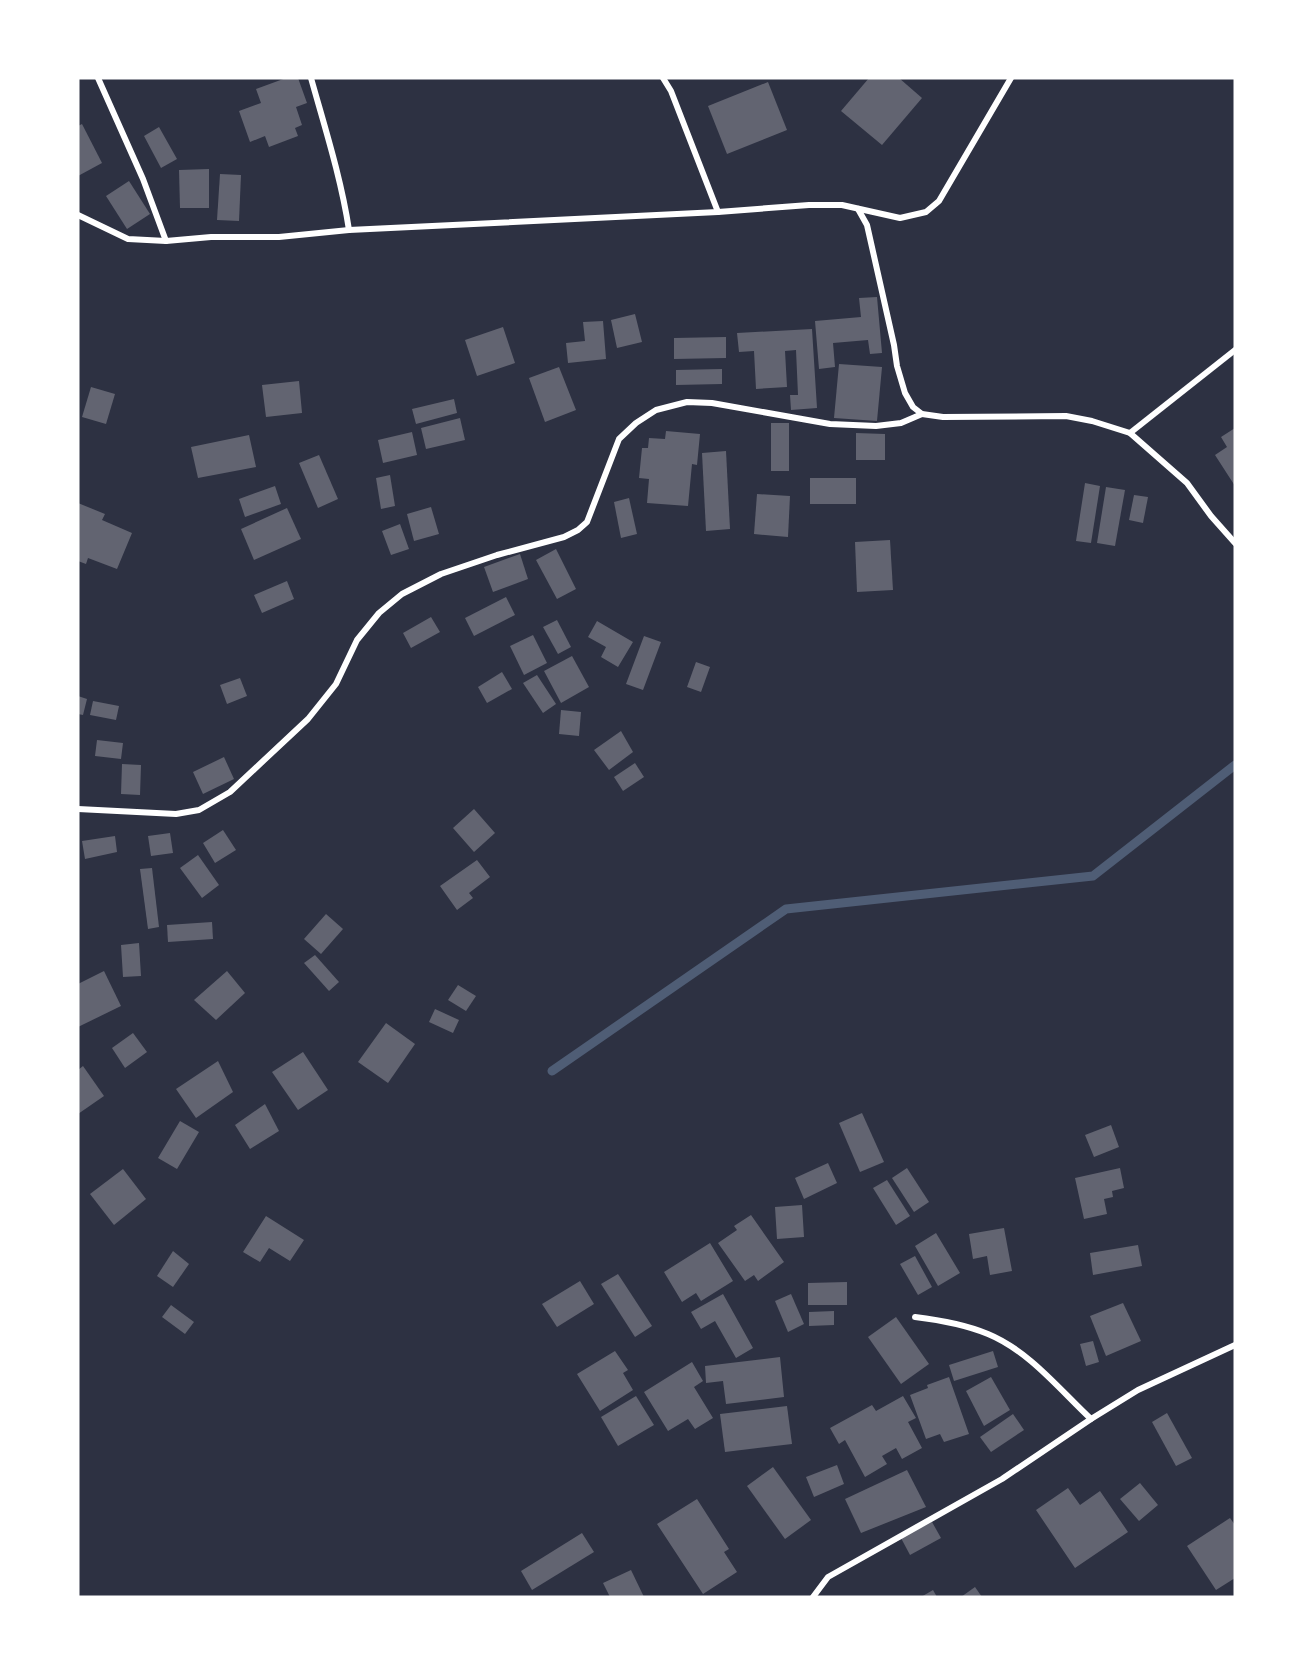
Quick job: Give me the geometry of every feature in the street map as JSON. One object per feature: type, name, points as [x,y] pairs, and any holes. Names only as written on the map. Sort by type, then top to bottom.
[{"type":"street","points":[[98,78],[143,179],[166,241]]},
{"type":"street","points":[[311,78],[345,201],[349,230]]},
{"type":"street","points":[[663,78],[671,91],[718,212]]},
{"type":"street","points":[[78,215],[128,239],[166,241],[211,237],[279,237],[349,230],[718,212],[809,205],[842,205],[900,218],[926,212],[939,201],[1011,78]]},
{"type":"street","points":[[858,209],[867,225],[871,239],[897,366],[905,393],[913,407],[922,414],[943,417],[1065,416],[1107,425],[1130,433],[1187,483],[1211,516],[1235,543]]},
{"type":"street","points":[[1130,433],[1235,350]]},
{"type":"street","points":[[78,809],[176,814],[199,810],[230,792],[308,719],[336,684],[357,640],[379,613],[402,594],[441,574],[497,555],[564,537],[587,522],[619,439],[636,423],[656,410],[687,402],[712,403],[830,424],[876,426],[901,423],[922,414]]},
{"type":"street","points":[[915,1317],[970,1328],[989,1334],[1012,1347],[1044,1373],[1091,1419]]},
{"type":"street","points":[[813,1597],[828,1577],[1002,1479],[1138,1390],[1235,1345]]},
{"type":"building","points":[[286,78],[298,78],[307,103],[296,107],[302,125],[295,128],[298,136],[269,147],[265,136],[250,142],[239,111],[261,103],[256,89]]},
{"type":"building","points":[[869,78],[899,78],[922,98],[882,145],[841,111]]},
{"type":"building","points":[[768,82],[787,130],[727,154],[708,106]]},
{"type":"building","points":[[82,124],[102,163],[78,176],[78,126]]},
{"type":"building","points":[[159,127],[177,159],[161,168],[144,136]]},
{"type":"building","points":[[209,169],[209,208],[180,208],[179,170]]},
{"type":"building","points":[[220,174],[241,175],[239,221],[217,220]]},
{"type":"building","points":[[129,181],[150,214],[127,229],[106,196]]},
{"type":"building","points":[[877,297],[882,353],[870,354],[868,340],[833,343],[835,367],[819,369],[815,321],[861,317],[859,298]]},
{"type":"building","points":[[635,314],[642,342],[617,348],[611,320]]},
{"type":"building","points":[[603,321],[606,359],[568,363],[566,343],[585,341],[583,322]]},
{"type":"building","points":[[503,327],[515,363],[477,376],[465,340]]},
{"type":"building","points":[[812,329],[817,408],[791,410],[790,395],[798,395],[796,350],[785,351],[787,387],[756,389],[754,351],[739,352],[737,333]]},
{"type":"building","points":[[726,337],[726,358],[674,359],[674,338]]},
{"type":"building","points":[[839,364],[882,367],[877,421],[834,418]]},
{"type":"building","points":[[559,367],[576,410],[545,422],[529,378]]},
{"type":"building","points":[[722,369],[722,384],[676,385],[676,370]]},
{"type":"building","points":[[299,381],[302,413],[266,417],[262,385]]},
{"type":"building","points":[[91,387],[115,394],[106,424],[82,417]]},
{"type":"building","points":[[454,399],[457,413],[416,424],[412,409]]},
{"type":"building","points":[[460,418],[465,440],[426,449],[421,428]]},
{"type":"building","points":[[771,423],[789,423],[789,471],[771,471]]},
{"type":"building","points":[[1235,428],[1235,486],[1215,455],[1227,447],[1221,437]]},
{"type":"building","points":[[666,431],[700,434],[697,465],[692,464],[688,506],[647,503],[649,479],[639,478],[642,448],[648,448],[649,438],[665,439]]},
{"type":"building","points":[[412,432],[417,455],[383,463],[378,440]]},
{"type":"building","points":[[856,433],[885,434],[885,460],[856,460]]},
{"type":"building","points":[[249,435],[256,467],[198,478],[191,447]]},
{"type":"building","points":[[726,451],[730,529],[706,531],[702,453]]},
{"type":"building","points":[[319,455],[338,499],[318,508],[299,463]]},
{"type":"building","points":[[390,475],[395,506],[381,509],[376,478]]},
{"type":"building","points":[[810,478],[856,478],[856,504],[810,504]]},
{"type":"building","points":[[1085,483],[1100,486],[1091,543],[1076,541]]},
{"type":"building","points":[[275,486],[281,504],[245,517],[239,499]]},
{"type":"building","points":[[1106,487],[1125,490],[1115,546],[1097,543]]},
{"type":"building","points":[[757,494],[790,496],[788,537],[754,534]]},
{"type":"building","points":[[1134,495],[1148,497],[1143,523],[1129,520]]},
{"type":"building","points":[[629,498],[637,534],[621,538],[614,502]]},
{"type":"building","points":[[78,503],[105,514],[102,520],[132,533],[117,569],[88,558],[86,564],[78,561]]},
{"type":"building","points":[[431,507],[439,534],[414,541],[407,514]]},
{"type":"building","points":[[287,508],[301,539],[254,560],[241,529]]},
{"type":"building","points":[[400,524],[409,549],[391,555],[382,531]]},
{"type":"building","points":[[890,540],[893,590],[857,592],[855,542]]},
{"type":"building","points":[[556,549],[576,589],[557,599],[536,560]]},
{"type":"building","points":[[520,554],[528,579],[493,592],[484,567]]},
{"type":"building","points":[[287,581],[294,599],[262,613],[254,595]]},
{"type":"building","points":[[506,597],[515,615],[474,636],[465,618]]},
{"type":"building","points":[[431,617],[440,632],[411,648],[403,633]]},
{"type":"building","points":[[557,620],[571,647],[558,654],[543,627]]},
{"type":"building","points":[[597,621],[633,642],[618,667],[601,657],[606,647],[588,637]]},
{"type":"building","points":[[533,635],[547,663],[524,675],[510,646]]},
{"type":"building","points":[[644,636],[661,642],[643,690],[626,684]]},
{"type":"building","points":[[572,656],[589,687],[561,703],[544,671]]},
{"type":"building","points":[[696,662],[710,667],[701,692],[687,687]]},
{"type":"building","points":[[502,672],[512,689],[487,703],[478,687]]},
{"type":"building","points":[[537,675],[556,704],[543,713],[523,683]]},
{"type":"building","points":[[240,678],[247,696],[227,704],[220,685]]},
{"type":"building","points":[[78,696],[87,699],[83,715],[78,714]]},
{"type":"building","points":[[93,701],[119,706],[116,720],[90,715]]},
{"type":"building","points":[[561,710],[581,712],[579,736],[559,734]]},
{"type":"building","points":[[621,731],[633,752],[609,770],[594,750]]},
{"type":"building","points":[[97,740],[123,743],[121,759],[95,756]]},
{"type":"building","points":[[224,757],[234,779],[203,794],[193,772]]},
{"type":"building","points":[[635,763],[644,777],[623,791],[614,777]]},
{"type":"building","points":[[122,764],[141,765],[140,795],[121,794]]},
{"type":"building","points":[[474,809],[495,833],[474,852],[453,828]]},
{"type":"building","points":[[223,830],[236,850],[215,863],[203,843]]},
{"type":"building","points":[[170,833],[173,853],[151,856],[148,836]]},
{"type":"building","points":[[115,836],[117,852],[85,859],[82,841]]},
{"type":"building","points":[[198,855],[219,885],[202,898],[180,868]]},
{"type":"building","points":[[477,860],[490,877],[469,893],[473,898],[457,910],[440,886]]},
{"type":"building","points":[[152,868],[159,927],[148,929],[140,869]]},
{"type":"building","points":[[326,914],[343,929],[321,954],[304,939]]},
{"type":"building","points":[[212,922],[213,939],[168,942],[167,925]]},
{"type":"building","points":[[139,943],[141,976],[123,977],[121,945]]},
{"type":"building","points":[[315,955],[339,982],[329,991],[304,963]]},
{"type":"building","points":[[104,971],[121,1006],[78,1027],[78,984]]},
{"type":"building","points":[[227,971],[245,993],[216,1020],[194,1000]]},
{"type":"building","points":[[458,985],[476,996],[466,1011],[448,1000]]},
{"type":"building","points":[[435,1009],[459,1020],[453,1033],[429,1022]]},
{"type":"building","points":[[386,1023],[415,1044],[388,1083],[358,1062]]},
{"type":"building","points":[[133,1033],[147,1052],[125,1068],[112,1048]]},
{"type":"building","points":[[303,1052],[328,1090],[298,1110],[272,1072]]},
{"type":"building","points":[[218,1061],[233,1092],[196,1118],[176,1089]]},
{"type":"building","points":[[83,1066],[104,1096],[78,1114],[78,1070]]},
{"type":"building","points":[[265,1104],[279,1131],[250,1149],[235,1125]]},
{"type":"building","points":[[862,1113],[884,1162],[860,1172],[839,1123]]},
{"type":"building","points":[[180,1121],[199,1132],[177,1169],[158,1158]]},
{"type":"building","points":[[1111,1125],[1119,1147],[1094,1157],[1085,1135]]},
{"type":"building","points":[[828,1163],[837,1183],[804,1199],[795,1178]]},
{"type":"building","points":[[907,1168],[929,1202],[914,1212],[892,1178]]},
{"type":"building","points":[[1120,1168],[1124,1188],[1112,1191],[1113,1197],[1104,1199],[1107,1214],[1084,1219],[1075,1178]]},
{"type":"building","points":[[123,1169],[146,1199],[114,1225],[90,1194]]},
{"type":"building","points":[[887,1180],[910,1216],[896,1225],[873,1188]]},
{"type":"building","points":[[802,1205],[804,1237],[777,1239],[775,1207]]},
{"type":"building","points":[[751,1215],[784,1262],[758,1281],[754,1275],[745,1281],[718,1243],[737,1230],[734,1226]]},
{"type":"building","points":[[266,1216],[304,1240],[290,1261],[269,1248],[260,1262],[243,1252]]},
{"type":"building","points":[[1004,1228],[1012,1271],[990,1275],[987,1256],[973,1259],[969,1234]]},
{"type":"building","points":[[936,1233],[960,1273],[938,1286],[915,1246]]},
{"type":"building","points":[[710,1243],[733,1281],[701,1301],[696,1293],[682,1302],[664,1272]]},
{"type":"building","points":[[1138,1245],[1142,1266],[1093,1275],[1090,1253]]},
{"type":"building","points":[[173,1251],[189,1264],[173,1287],[157,1276]]},
{"type":"building","points":[[915,1256],[932,1287],[918,1295],[900,1264]]},
{"type":"building","points":[[618,1274],[652,1326],[635,1337],[601,1284]]},
{"type":"building","points":[[580,1281],[594,1304],[557,1327],[542,1304]]},
{"type":"building","points":[[847,1282],[847,1305],[808,1305],[808,1283]]},
{"type":"building","points":[[723,1294],[753,1348],[736,1358],[715,1321],[701,1329],[691,1312]]},
{"type":"building","points":[[791,1294],[804,1324],[788,1332],[775,1301]]},
{"type":"building","points":[[1123,1303],[1141,1341],[1106,1356],[1090,1316]]},
{"type":"building","points":[[171,1305],[194,1322],[185,1334],[162,1317]]},
{"type":"building","points":[[834,1311],[834,1325],[809,1326],[809,1312]]},
{"type":"building","points":[[896,1317],[929,1364],[901,1384],[868,1337]]},
{"type":"building","points":[[1093,1341],[1099,1362],[1086,1366],[1080,1344]]},
{"type":"building","points":[[615,1351],[628,1370],[623,1373],[633,1390],[600,1411],[577,1374]]},
{"type":"building","points":[[993,1351],[998,1367],[954,1381],[949,1365]]},
{"type":"building","points":[[780,1357],[784,1397],[726,1404],[723,1381],[706,1383],[705,1366]]},
{"type":"building","points":[[692,1362],[703,1381],[694,1387],[713,1418],[695,1429],[688,1419],[668,1431],[644,1392]]},
{"type":"building","points":[[949,1377],[969,1434],[944,1442],[940,1434],[926,1439],[910,1395],[928,1388],[927,1385]]},
{"type":"building","points":[[991,1377],[1010,1410],[984,1426],[966,1391]]},
{"type":"building","points":[[636,1396],[654,1425],[618,1446],[601,1417]]},
{"type":"building","points":[[903,1396],[916,1418],[908,1422],[922,1448],[902,1459],[896,1448],[882,1456],[887,1464],[865,1477],[845,1440],[839,1444],[830,1428],[872,1405],[876,1411]]},
{"type":"building","points":[[787,1406],[792,1444],[725,1452],[720,1414]]},
{"type":"building","points":[[1167,1413],[1192,1458],[1176,1466],[1152,1422]]},
{"type":"building","points":[[1013,1414],[1024,1430],[991,1452],[980,1437]]},
{"type":"building","points":[[837,1465],[844,1484],[814,1497],[806,1477]]},
{"type":"building","points":[[773,1467],[811,1520],[785,1539],[747,1486]]},
{"type":"building","points":[[907,1470],[926,1507],[861,1533],[845,1499]]},
{"type":"building","points":[[1140,1483],[1158,1505],[1139,1521],[1120,1499]]},
{"type":"building","points":[[1068,1488],[1080,1505],[1100,1491],[1128,1532],[1075,1568],[1036,1510]]},
{"type":"building","points":[[697,1499],[729,1549],[724,1552],[737,1572],[703,1594],[657,1524]]},
{"type":"building","points":[[1230,1518],[1235,1525],[1235,1578],[1216,1590],[1187,1546]]},
{"type":"building","points":[[932,1522],[941,1538],[910,1555],[901,1538]]},
{"type":"building","points":[[582,1533],[594,1552],[532,1590],[521,1571]]},
{"type":"building","points":[[631,1570],[644,1597],[610,1597],[603,1583]]},
{"type":"building","points":[[975,1587],[982,1597],[961,1597]]},
{"type":"building","points":[[933,1590],[937,1597],[921,1597]]},
{"type":"waterway","points":[[552,1071],[786,909],[1093,876],[1235,765]]}]
